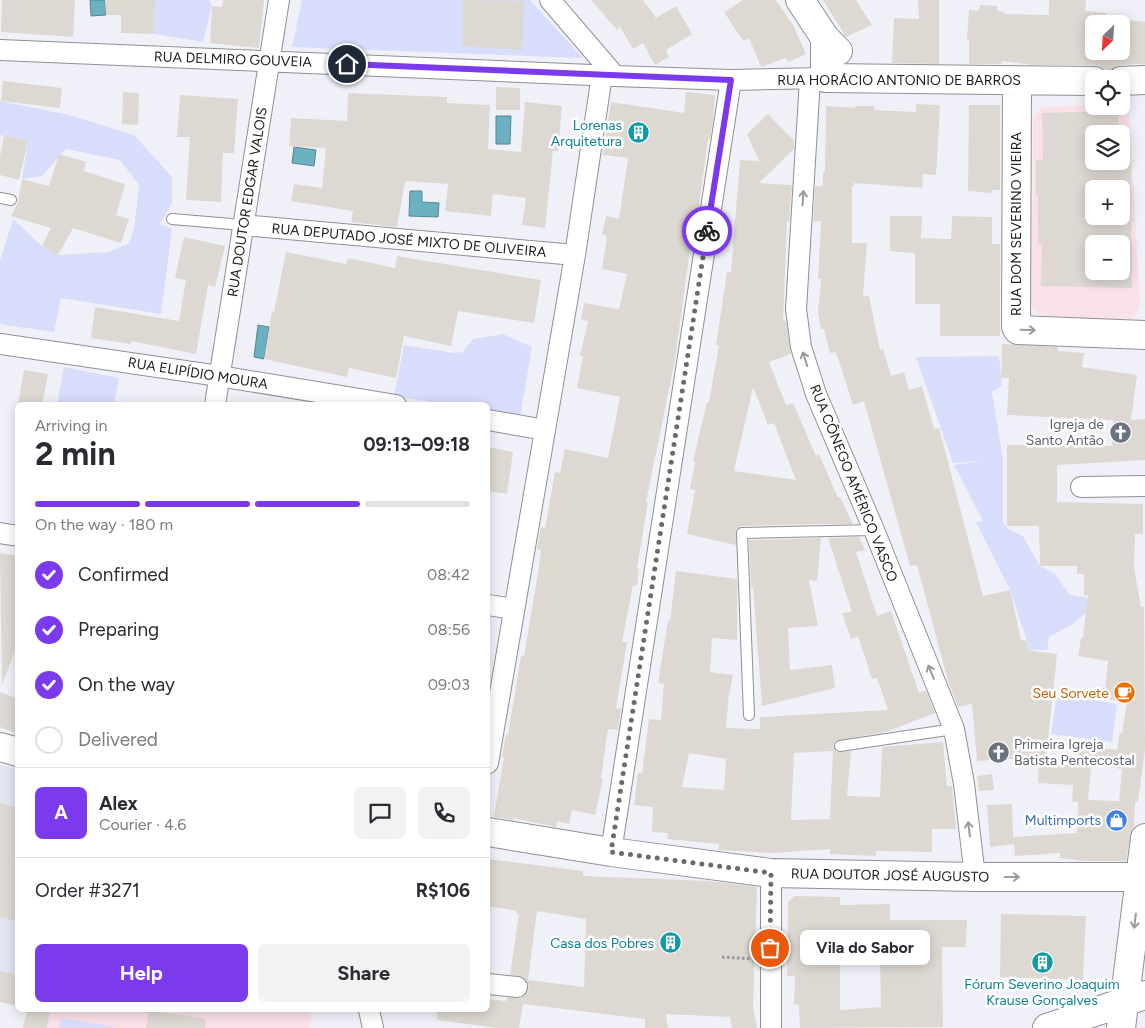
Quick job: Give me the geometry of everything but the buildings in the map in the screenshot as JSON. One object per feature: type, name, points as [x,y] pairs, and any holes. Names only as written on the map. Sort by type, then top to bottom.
[{"type":"main road","points":[[800,0],[825,38],[862,77]]},
{"type":"main road","points":[[817,78],[825,38]]},
{"type":"main road","name":"RUA HORÁCIO ANTONIO DE BARROS","points":[[817,78],[862,77],[1085,81]]},
{"type":"main road","points":[[1130,81],[1145,80]]},
{"type":"main road","name":"RUA DOM SEVERINO VIEIRA","points":[[1017,81],[1016,327],[1018,330],[1145,334]]},
{"type":"main road","points":[[0,747],[15,751]]},
{"type":"main road","name":"RUA DOUTOR JOSÉ AUGUSTO","points":[[490,832],[611,852],[771,873],[975,878],[1143,877]]},
{"type":"main road","points":[[1047,1028],[1130,1009],[1145,838]]},
{"type":"street","name":"RUA DOUTOR EDGAR VALOIS","points":[[215,402],[279,0]]},
{"type":"street","points":[[490,751],[574,255],[608,76],[550,0]]},
{"type":"street","name":"RUA DELMIRO GOUVEIA","points":[[0,50],[269,60],[608,76]]},
{"type":"street","name":"RUA HORÁCIO ANTONIO DE BARROS","points":[[608,76],[731,80],[817,78]]},
{"type":"street","name":"RUA CÔNEGO AMÉRICO VASCO","points":[[817,78],[796,309],[801,347],[816,394],[874,530],[954,729],[964,784],[975,878]]},
{"type":"street","points":[[611,852],[731,80]]},
{"type":"street","name":"RUA DEPUTADO JOSÉ MIXTO DE OLIVEIRA","points":[[244,225],[574,255]]},
{"type":"street","name":"RUA ELIPÍDIO MOURA","points":[[0,344],[219,376],[378,402]]},
{"type":"street","points":[[490,420],[545,430]]},
{"type":"street","points":[[1081,487],[1145,486]]},
{"type":"street","points":[[0,533],[15,536]]},
{"type":"street","points":[[490,605],[514,609]]},
{"type":"street","points":[[771,873],[771,1028]]},
{"type":"street","points":[[490,984],[517,987]]},
{"type":"street","points":[[370,1012],[373,1028]]},
{"type":"lane","points":[[172,219],[244,225]]},
{"type":"lane","points":[[748,715],[742,533],[874,530]]},
{"type":"lane","points":[[840,746],[954,729]]},
{"type":"path","points":[[722,957],[759,960]]},
{"type":"shaded area","points":[[90,0],[105,0],[106,15],[91,16]]},
{"type":"shaded area","points":[[155,0],[209,0],[212,6],[203,42],[154,34]]},
{"type":"shaded area","points":[[302,0],[530,0],[583,58],[292,47]]},
{"type":"shaded area","points":[[0,101],[69,115],[134,135],[172,177],[172,203],[160,224],[172,229],[161,314],[61,298],[54,332],[0,324],[0,261],[13,219],[42,246],[58,255],[109,252],[129,243],[134,229],[139,185],[120,160],[66,149],[42,176],[22,179],[28,141],[0,135]]},
{"type":"shaded area","points":[[1085,105],[1085,115],[1129,115],[1130,125],[1140,304],[1135,316],[1127,324],[1046,318],[1033,310],[1028,297],[1033,203],[1033,118],[1042,107]]},
{"type":"shaded area","points":[[496,116],[511,116],[510,144],[496,144]]},
{"type":"shaded area","points":[[294,147],[316,150],[314,166],[292,163]]},
{"type":"shaded area","points":[[410,191],[422,191],[422,202],[439,203],[438,217],[409,216]]},
{"type":"shaded area","points":[[258,325],[269,327],[264,359],[254,357]]},
{"type":"shaded area","points":[[503,334],[532,347],[520,417],[490,411],[490,402],[431,402],[394,396],[404,345],[454,353],[463,352],[473,339]]},
{"type":"shaded area","points":[[999,356],[1002,386],[992,392],[1003,460],[1003,522],[1008,529],[1023,536],[1040,566],[1055,574],[1070,595],[1089,598],[1089,610],[1073,624],[1049,637],[1047,650],[1026,650],[1027,641],[1010,590],[976,522],[983,521],[954,465],[983,461],[953,463],[916,357]]},
{"type":"shaded area","points":[[64,367],[119,378],[115,402],[58,402]]},
{"type":"shaded area","points":[[1057,694],[1117,704],[1112,742],[1051,734]]},
{"type":"shaded area","points":[[0,765],[15,769],[15,975],[0,971]]},
{"type":"shaded area","points":[[50,1012],[311,1012],[310,1028],[47,1028]]},
{"type":"shaded area","points":[[61,1018],[120,1028],[59,1028]]},
{"type":"way so far","points":[[707,231],[611,852],[771,873],[770,948]]},
{"type":"place","name":"Lorenas Arquitetura","points":[[638,133]]},
{"type":"place","name":"Igreja de Santo Antão","points":[[1120,432]]},
{"type":"place","name":"Seu Sorvete","points":[[1125,693]]},
{"type":"place","name":"Primeira Igreja Batista Pentecostal","points":[[998,752]]},
{"type":"place","name":"Multimports","points":[[1117,820]]},
{"type":"place","name":"Casa dos Pobres","points":[[670,943]]},
{"type":"place","name":"Vila do Sabor","points":[[770,948]]},
{"type":"place","name":"Fórum Severino Joaquim Krause Gonçalves","points":[[1042,962]]},
{"type":"route","points":[[347,64],[731,80],[707,231]]}]
